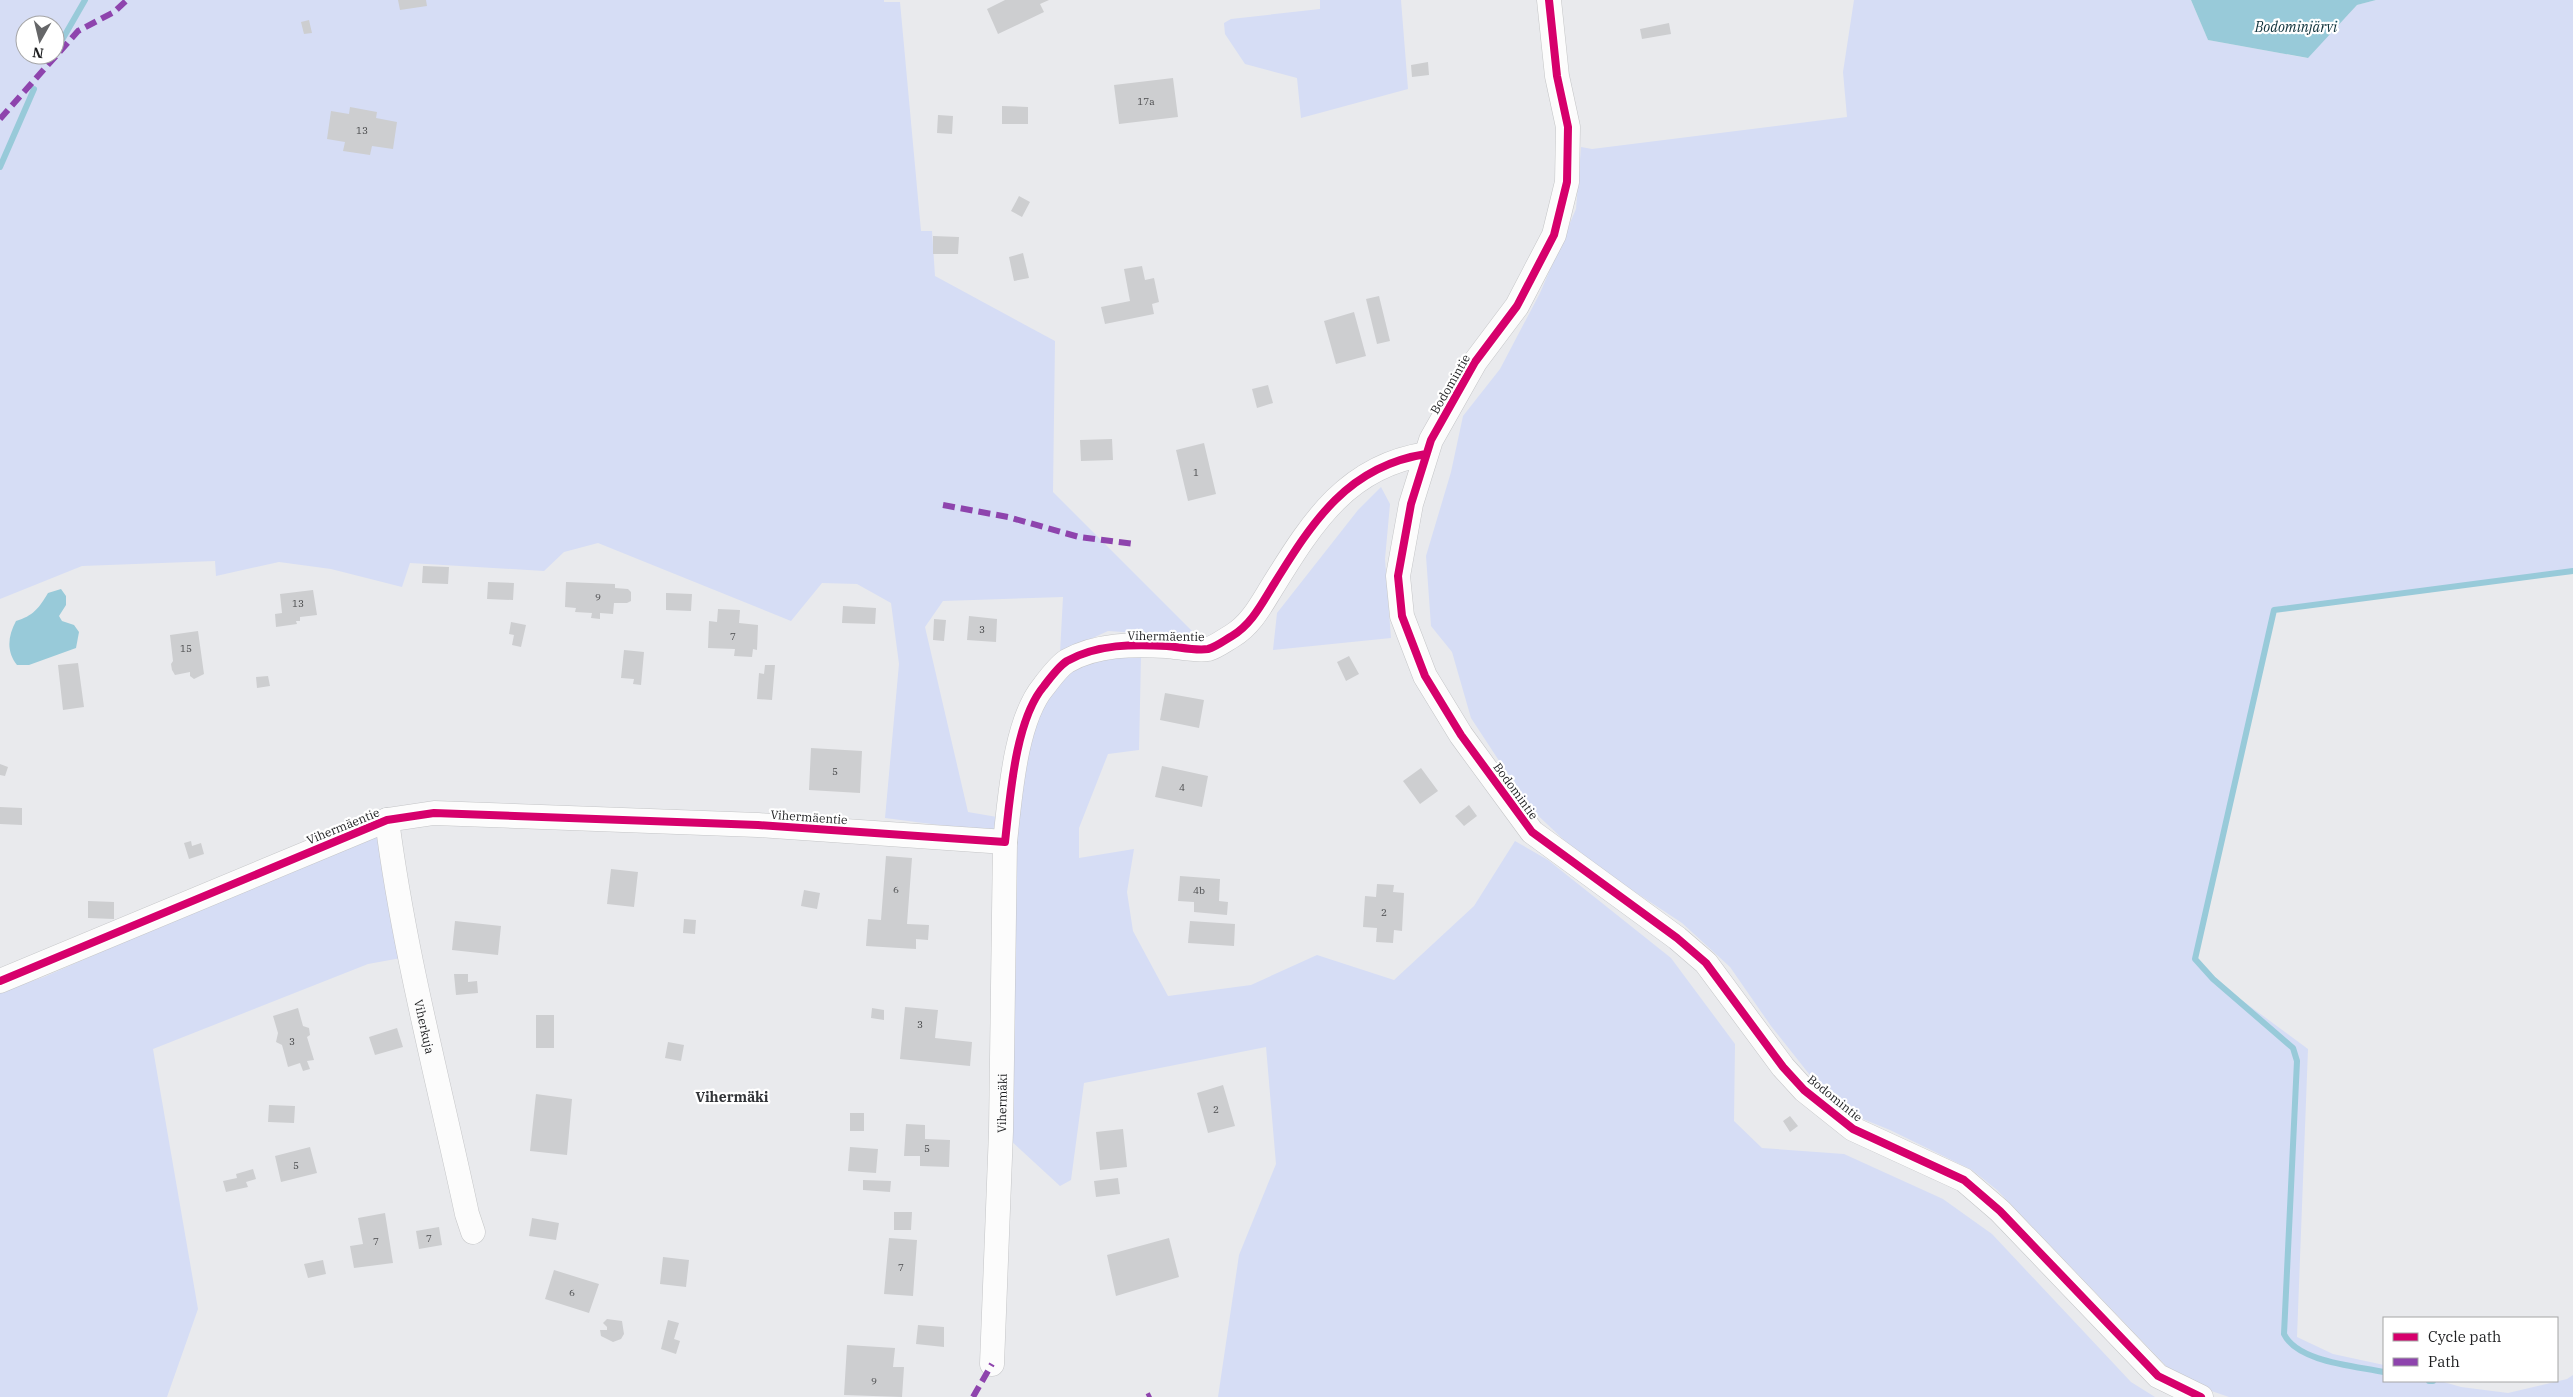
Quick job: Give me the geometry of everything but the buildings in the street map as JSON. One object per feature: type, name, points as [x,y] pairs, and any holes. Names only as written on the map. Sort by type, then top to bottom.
[{"type":"street","name":"Bodomintie","points":[[1549,0],[1557,76],[1568,128],[1566,182],[1554,235],[1517,306],[1475,362],[1431,440],[1411,504],[1398,576],[1402,616],[1425,676],[1461,735],[1532,832],[1677,938],[1706,963],[1783,1067],[1804,1090],[1853,1129],[1964,1180],[2000,1211],[2158,1376],[2201,1397]]},
{"type":"street","name":"Vihermäentie","points":[[0,981],[387,820],[444,813],[758,825],[1005,842],[1014,770],[1028,714],[1042,687],[1066,662],[1097,648],[1146,645],[1209,649],[1234,635],[1251,620],[1306,531],[1336,498],[1364,476],[1389,464],[1426,454]]},
{"type":"street","name":"Viherkuja","points":[[387,820],[392,858],[421,1011],[467,1214],[473,1232]]},
{"type":"street","name":"Vihermäki","points":[[992,1364],[1001,1131],[1005,842]]},
{"type":"shaded area","points":[[0,0],[884,0],[884,2],[900,2],[921,231],[932,231],[935,276],[1055,341],[1053,492],[1198,637],[1108,631],[1060,653],[1063,597],[943,601],[925,627],[968,812],[997,817],[993,832],[885,818],[899,664],[891,603],[857,584],[822,583],[791,621],[598,543],[564,552],[544,571],[410,563],[402,587],[331,569],[279,562],[216,576],[215,561],[82,566],[0,599]]},
{"type":"shaded area","points":[[1320,0],[1401,0],[1408,89],[1301,118],[1297,78],[1245,64],[1225,34],[1224,23],[1231,19],[1320,9]]},
{"type":"shaded area","points":[[1854,0],[2191,0],[2208,40],[2307,58],[2357,5],[2376,0],[2573,0],[2573,571],[2274,610],[2195,959],[2213,979],[2308,1049],[2297,1337],[2333,1354],[2383,1365],[2383,1382],[2444,1382],[2461,1387],[2508,1393],[2558,1382],[2573,1375],[2573,1397],[2229,1397],[2194,1385],[2170,1370],[1997,1190],[1972,1170],[1890,1130],[1848,1113],[1813,1079],[1771,1026],[1730,967],[1682,923],[1582,857],[1530,808],[1471,718],[1452,652],[1431,626],[1426,556],[1451,472],[1463,416],[1500,369],[1540,293],[1576,209],[1581,147],[1592,149],[1847,117],[1843,72]]},
{"type":"shaded area","points":[[1381,487],[1390,504],[1385,559],[1391,638],[1273,650],[1277,613],[1358,510]]},
{"type":"shaded area","points":[[1098,654],[1141,657],[1139,750],[1108,754],[1079,828],[1079,858],[1134,849],[1127,892],[1133,931],[1168,996],[1251,985],[1317,955],[1394,980],[1474,906],[1515,841],[1548,860],[1671,958],[1735,1044],[1734,1121],[1762,1148],[1844,1154],[1943,1199],[1992,1234],[2131,1382],[2155,1397],[1218,1397],[1239,1255],[1276,1164],[1266,1047],[1084,1083],[1071,1180],[1060,1186],[1010,1140],[1019,782],[1036,722],[1048,696],[1070,669]]},
{"type":"shaded area","points":[[379,830],[401,958],[368,964],[153,1049],[198,1309],[167,1397],[0,1397],[0,992],[44,977]]},
{"type":"water","name":"Bodominjärvi","points":[[2191,0],[2376,0],[2357,5],[2308,58],[2208,40]]},
{"type":"water","points":[[61,589],[66,596],[66,605],[59,616],[62,621],[74,625],[79,632],[76,648],[29,665],[17,665],[13,660],[9,643],[16,621],[27,617],[35,611],[48,593]]},
{"type":"waterway","points":[[65,35],[85,0]]},
{"type":"waterway","points":[[0,167],[34,89]]},
{"type":"waterway","points":[[2383,1372],[2343,1365],[2314,1357],[2301,1351],[2284,1334],[2297,1061],[2293,1048],[2213,979],[2195,959],[2274,610],[2573,571]]},
{"type":"marked path","points":[[0,119],[78,31],[114,12],[127,0]]},
{"type":"marked path","points":[[943,505],[1008,517],[1079,537],[1134,544]]},
{"type":"marked path","points":[[973,1397],[992,1364]]},
{"type":"marked path","points":[[1147,1397],[1151,1395]]},
{"type":"cycle path","points":[[1549,0],[1557,76],[1568,127],[1567,182],[1554,235],[1517,306],[1475,362],[1431,440],[1411,504],[1398,576],[1402,616],[1425,676],[1461,735],[1532,832],[1677,938],[1706,963],[1783,1067],[1804,1090],[1853,1129],[1964,1180],[2000,1211],[2158,1376],[2201,1397]]},
{"type":"cycle path","points":[[0,981],[387,820],[434,813],[758,825],[1005,842],[1012,782],[1020,739],[1026,719],[1034,701],[1049,679],[1061,666],[1079,655],[1116,646],[1154,645],[1208,649],[1217,645],[1239,631],[1251,619],[1303,539],[1335,500],[1354,484],[1375,471],[1399,460],[1426,454]]},
{"type":"district","name":"Vihermäki","points":[[732,1097]]}]
